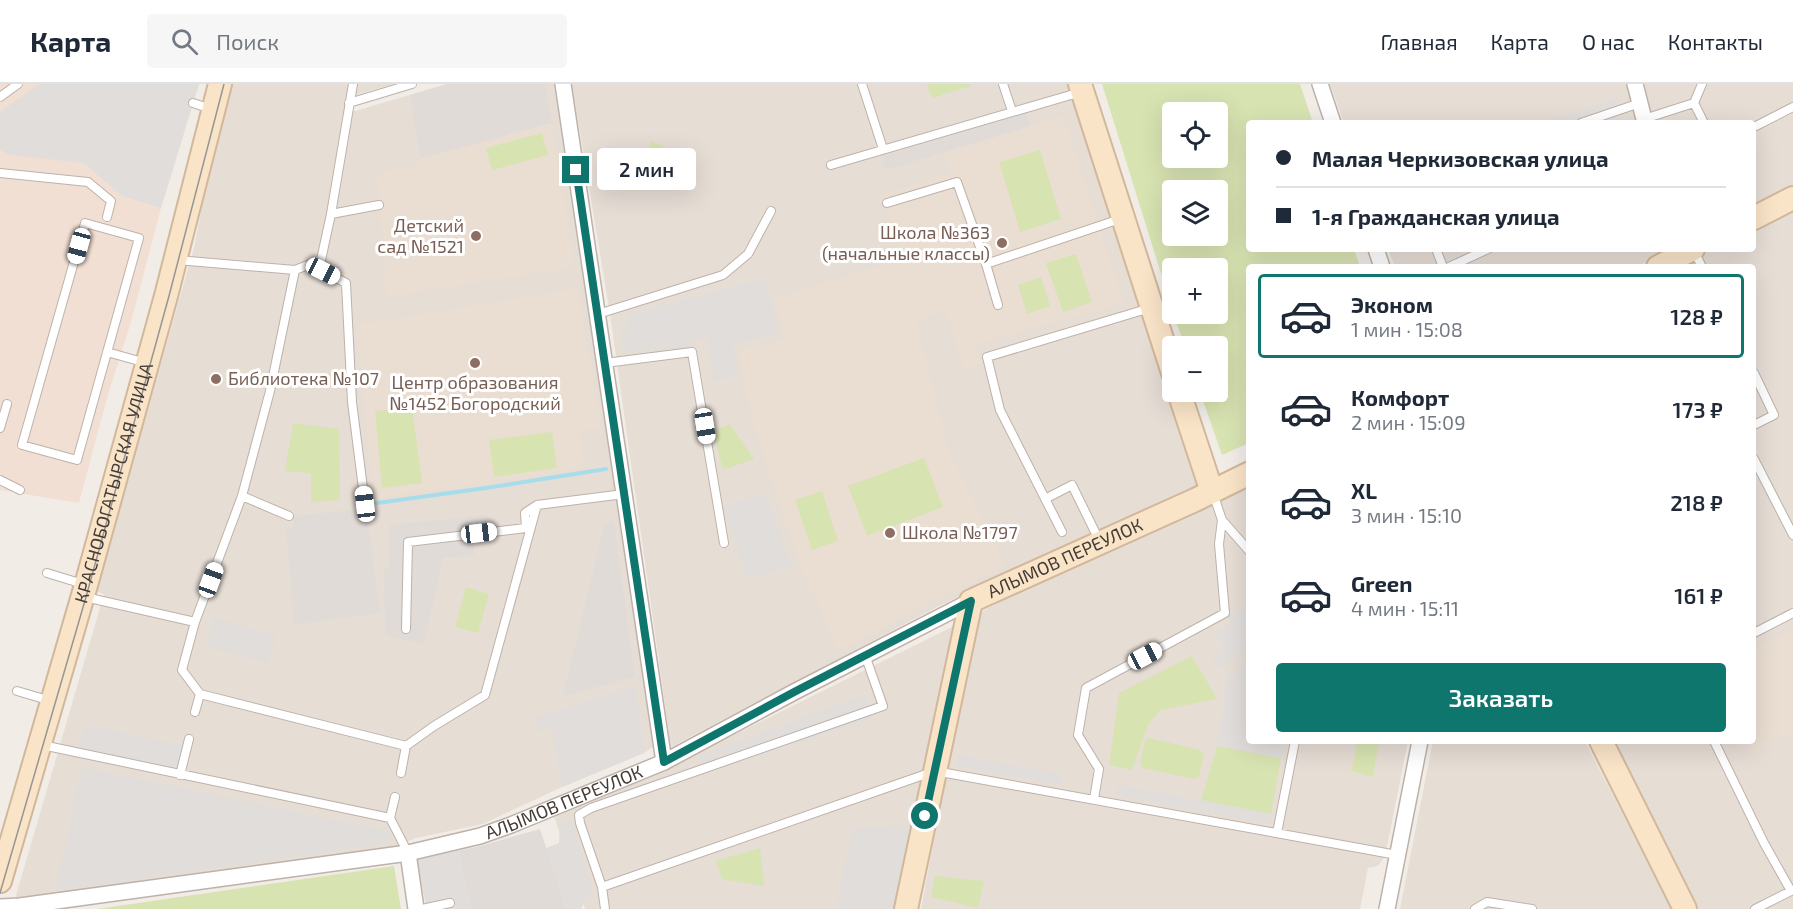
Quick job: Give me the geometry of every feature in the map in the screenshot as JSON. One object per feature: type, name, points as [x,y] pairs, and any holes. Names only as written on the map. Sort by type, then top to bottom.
[{"type":"street","name":"КРАСНОБОГАТЫРСКАЯ УЛИЦА","points":[[0,881],[85,590],[175,260],[203,106],[220,84]]},
{"type":"street","points":[[563,84],[664,762]]},
{"type":"street","points":[[1320,84],[1332,120]]},
{"type":"street","points":[[1635,84],[1645,120]]},
{"type":"street","points":[[1082,88],[1162,338]]},
{"type":"street","points":[[1756,217],[1793,198]]},
{"type":"street","points":[[1663,264],[1684,252]]},
{"type":"street","points":[[1182,402],[1212,492]]},
{"type":"street","name":"АЛЫМОВ ПЕРЕУЛОК","points":[[0,907],[32,905],[408,853],[480,836],[664,762],[971,601],[1246,475]]},
{"type":"street","points":[[906,909],[971,601]]},
{"type":"street","points":[[1387,909],[1419,744]]},
{"type":"street","points":[[1602,744],[1685,909]]},
{"type":"street","points":[[408,853],[416,909]]},
{"type":"lane","points":[[0,97],[18,84]]},
{"type":"lane","points":[[353,84],[321,260],[323,271],[346,283],[352,402],[365,504]]},
{"type":"lane","points":[[349,104],[412,84]]},
{"type":"lane","points":[[862,84],[883,149]]},
{"type":"lane","points":[[1003,84],[1012,111]]},
{"type":"lane","points":[[1648,120],[1694,103],[1702,84]]},
{"type":"lane","points":[[831,165],[1082,88]]},
{"type":"lane","points":[[1601,120],[1640,103]]},
{"type":"lane","points":[[1694,103],[1702,120]]},
{"type":"lane","points":[[1756,126],[1793,107]]},
{"type":"lane","points":[[0,173],[88,182],[111,201],[107,218]]},
{"type":"lane","points":[[887,203],[957,182],[998,305]]},
{"type":"lane","points":[[331,214],[379,205]]},
{"type":"lane","points":[[597,314],[723,275],[748,254],[771,211]]},
{"type":"lane","points":[[986,264],[1124,218]]},
{"type":"lane","points":[[85,223],[139,238],[107,352],[76,460],[22,445],[85,223]]},
{"type":"lane","points":[[1456,264],[1482,252]]},
{"type":"lane","points":[[1687,252],[1699,264]]},
{"type":"lane","points":[[175,260],[295,270],[321,260]]},
{"type":"lane","points":[[295,270],[270,391],[242,496],[195,622],[182,670],[200,694],[406,746]]},
{"type":"lane","points":[[1062,532],[1000,410],[987,357],[1152,307]]},
{"type":"lane","points":[[107,352],[147,363]]},
{"type":"lane","points":[[605,363],[692,352],[724,543]]},
{"type":"lane","points":[[1756,377],[1774,415],[1756,424]]},
{"type":"lane","points":[[0,428],[7,404]]},
{"type":"lane","points":[[1756,463],[1793,535]]},
{"type":"lane","points":[[0,480],[20,490]]},
{"type":"lane","points":[[1045,499],[1072,485],[1100,543]]},
{"type":"lane","points":[[1212,492],[1222,520],[1246,547]]},
{"type":"lane","points":[[406,629],[408,542],[526,528],[525,513],[537,505],[624,494]]},
{"type":"lane","points":[[242,496],[289,516]]},
{"type":"lane","points":[[401,773],[406,746],[485,695],[537,505]]},
{"type":"lane","points":[[1094,798],[1099,769],[1078,735],[1086,688],[1224,613],[1220,544],[1222,520]]},
{"type":"lane","points":[[47,573],[85,590],[195,622]]},
{"type":"lane","points":[[1756,632],[1793,612]]},
{"type":"lane","points":[[605,909],[602,888],[579,815],[591,808],[883,706],[865,655]]},
{"type":"lane","points":[[17,691],[53,701]]},
{"type":"lane","points":[[195,712],[200,694]]},
{"type":"lane","points":[[180,775],[189,739]]},
{"type":"lane","points":[[1277,833],[1294,744]]},
{"type":"lane","points":[[1715,744],[1764,843],[1792,890],[1755,909]]},
{"type":"lane","points":[[39,745],[390,818]]},
{"type":"lane","points":[[602,888],[935,771],[1094,798],[1397,855]]},
{"type":"lane","points":[[395,797],[390,818],[408,853]]},
{"type":"lane","points":[[1475,909],[1487,902],[1532,909]]},
{"type":"lane","points":[[422,909],[450,903]]},
{"type":"shaded area","points":[[0,84],[199,84],[161,208],[79,503],[0,490]]},
{"type":"shaded area","points":[[39,84],[199,84],[161,208],[122,196],[84,163],[10,155],[0,150],[0,112]]},
{"type":"shaded area","points":[[233,84],[394,84],[348,97],[347,111],[355,111],[447,84],[554,84],[653,747],[483,824],[416,838],[387,850],[26,901],[15,899],[104,594],[96,591],[194,248],[206,186]]},
{"type":"shaded area","points":[[447,84],[545,84],[552,123],[420,159],[410,95]]},
{"type":"shaded area","points":[[572,84],[1070,84],[1162,372],[1162,402],[1172,402],[1199,488],[941,605],[671,747],[610,314]]},
{"type":"shaded area","points":[[1330,84],[1629,84],[1637,120],[1343,120]]},
{"type":"shaded area","points":[[1642,84],[1793,84],[1793,186],[1756,205],[1756,120],[1651,120]]},
{"type":"shaded area","points":[[1615,98],[1621,115],[1610,120],[1553,120]]},
{"type":"shaded area","points":[[1026,112],[1030,126],[886,170],[881,157]]},
{"type":"shaded area","points":[[1063,116],[1124,303],[976,344],[982,364],[964,370],[946,311],[916,320],[949,452],[1006,565],[838,651],[817,603],[820,602],[814,589],[810,591],[778,502],[754,426],[737,350],[784,339],[775,298],[904,258],[884,194],[950,174],[944,153]]},
{"type":"shaded area","name":"Детский сад №1521","points":[[552,123],[575,267],[387,297],[377,174],[417,165],[420,159]]},
{"type":"shaded area","points":[[1793,208],[1793,909],[1697,909],[1614,744],[1756,744],[1756,264],[1682,264],[1706,252],[1756,252],[1756,227]]},
{"type":"shaded area","points":[[1389,252],[1665,252],[1642,264],[1394,264]]},
{"type":"shaded area","points":[[765,279],[778,334],[732,343],[738,375],[714,381],[708,337],[623,352],[620,329],[628,328],[627,315]]},
{"type":"shaded area","name":"Центр образования №1452 Богородский","points":[[578,288],[601,428],[579,430],[583,468],[373,498],[357,325]]},
{"type":"shaded area","points":[[690,342],[692,352],[628,360],[627,354]]},
{"type":"shaded area","points":[[1246,484],[1246,744],[1407,744],[1385,856],[1378,866],[1368,868],[1360,909],[921,909],[973,626],[978,616],[984,610],[1200,504]]},
{"type":"shaded area","points":[[765,492],[792,565],[748,581],[723,507]]},
{"type":"shaded area","points":[[352,510],[353,523],[368,522],[380,613],[294,625],[286,528],[293,528],[294,516]]},
{"type":"shaded area","points":[[487,515],[488,541],[474,541],[474,555],[443,558],[424,644],[385,635],[384,568],[389,567],[390,525]]},
{"type":"shaded area","points":[[614,521],[635,677],[563,696],[604,525]]},
{"type":"shaded area","points":[[1246,607],[1246,643],[1242,651],[1219,669],[1212,658],[1223,649],[1214,632],[1231,624],[1229,615]]},
{"type":"shaded area","points":[[213,618],[276,635],[268,663],[206,646]]},
{"type":"shaded area","points":[[956,625],[897,909],[585,909],[553,813],[667,768]]},
{"type":"shaded area","points":[[1793,629],[1793,734],[1754,754],[1749,744],[1756,744],[1756,648]]},
{"type":"shaded area","points":[[1246,664],[1246,744],[1283,744],[1281,758],[1217,746],[1227,677]]},
{"type":"shaded area","points":[[636,686],[644,753],[562,787],[552,728],[535,732],[536,717]]},
{"type":"shaded area","points":[[865,695],[873,718],[609,806],[605,797],[700,764],[698,756]]},
{"type":"shaded area","points":[[85,725],[187,746],[180,775],[76,753]]},
{"type":"shaded area","points":[[1432,744],[1587,744],[1671,909],[1400,909]]},
{"type":"shaded area","points":[[958,755],[1062,774],[1060,785],[956,766]]},
{"type":"shaded area","points":[[82,768],[390,831],[389,843],[55,891]]},
{"type":"shaded area","points":[[1118,785],[1271,814],[1269,824],[1116,795]]},
{"type":"shaded area","points":[[571,819],[592,887],[581,909],[567,909],[546,848],[559,843],[560,823]]},
{"type":"shaded area","points":[[911,825],[893,909],[836,909],[852,829]]},
{"type":"shaded area","points":[[540,829],[567,909],[427,909],[416,860],[480,846]]},
{"type":"shaded area","points":[[459,851],[472,909],[427,909],[416,860]]},
{"type":"green space","points":[[927,84],[970,84],[971,86],[932,98]]},
{"type":"green space","points":[[1102,84],[1300,84],[1312,120],[1246,120],[1246,252],[1355,252],[1359,264],[1246,264],[1246,444],[1222,455],[1203,402],[1228,402],[1228,336],[1181,336],[1177,324],[1228,324],[1228,258],[1162,258],[1162,277]]},
{"type":"green space","points":[[542,133],[548,155],[492,170],[486,148]]},
{"type":"green space","points":[[651,141],[689,158],[688,181],[642,184]]},
{"type":"green space","points":[[1040,150],[1061,219],[1020,232],[999,162]]},
{"type":"green space","points":[[1076,254],[1092,302],[1063,312],[1046,263]]},
{"type":"green space","points":[[1041,277],[1050,306],[1027,314],[1018,285]]},
{"type":"green space","points":[[412,407],[422,483],[382,488],[375,411]]},
{"type":"green space","points":[[293,423],[339,429],[340,500],[311,502],[311,473],[285,471]]},
{"type":"green space","points":[[730,424],[754,459],[723,470],[713,431]]},
{"type":"green space","points":[[552,432],[557,468],[494,477],[489,440]]},
{"type":"green space","points":[[924,458],[943,507],[867,536],[848,486]]},
{"type":"green space","points":[[822,491],[838,541],[812,550],[795,500]]},
{"type":"green space","points":[[466,587],[489,594],[478,633],[455,627]]},
{"type":"green space","points":[[1192,656],[1217,699],[1160,710],[1148,725],[1132,770],[1109,765],[1119,693]]},
{"type":"green space","points":[[1149,738],[1200,750],[1204,754],[1199,776],[1194,779],[1143,768],[1140,763],[1145,741]]},
{"type":"green space","points":[[1357,744],[1378,744],[1373,777],[1351,771]]},
{"type":"green space","points":[[1217,746],[1281,758],[1271,814],[1201,800]]},
{"type":"green space","points":[[760,848],[764,886],[722,879],[716,861]]},
{"type":"green space","points":[[394,866],[401,909],[97,909]]},
{"type":"green space","points":[[935,876],[984,881],[978,908],[931,897]]},
{"type":"waterway","points":[[377,503],[606,469]]},
{"type":"tram line","points":[[0,893],[86,597],[169,296],[224,84]]},
{"type":"place","name":"Детский сад №1521","points":[[476,236]]},
{"type":"place","name":"Школа №363 (начальные классы)","points":[[1002,243]]},
{"type":"place","name":"Центр образования №1452 Богородский","points":[[475,363]]},
{"type":"place","name":"Библиотека №107","points":[[216,379]]},
{"type":"place","name":"Школа №1797","points":[[890,533]]},
{"type":"route","points":[[576,170],[664,762],[971,601],[925,816]]}]
